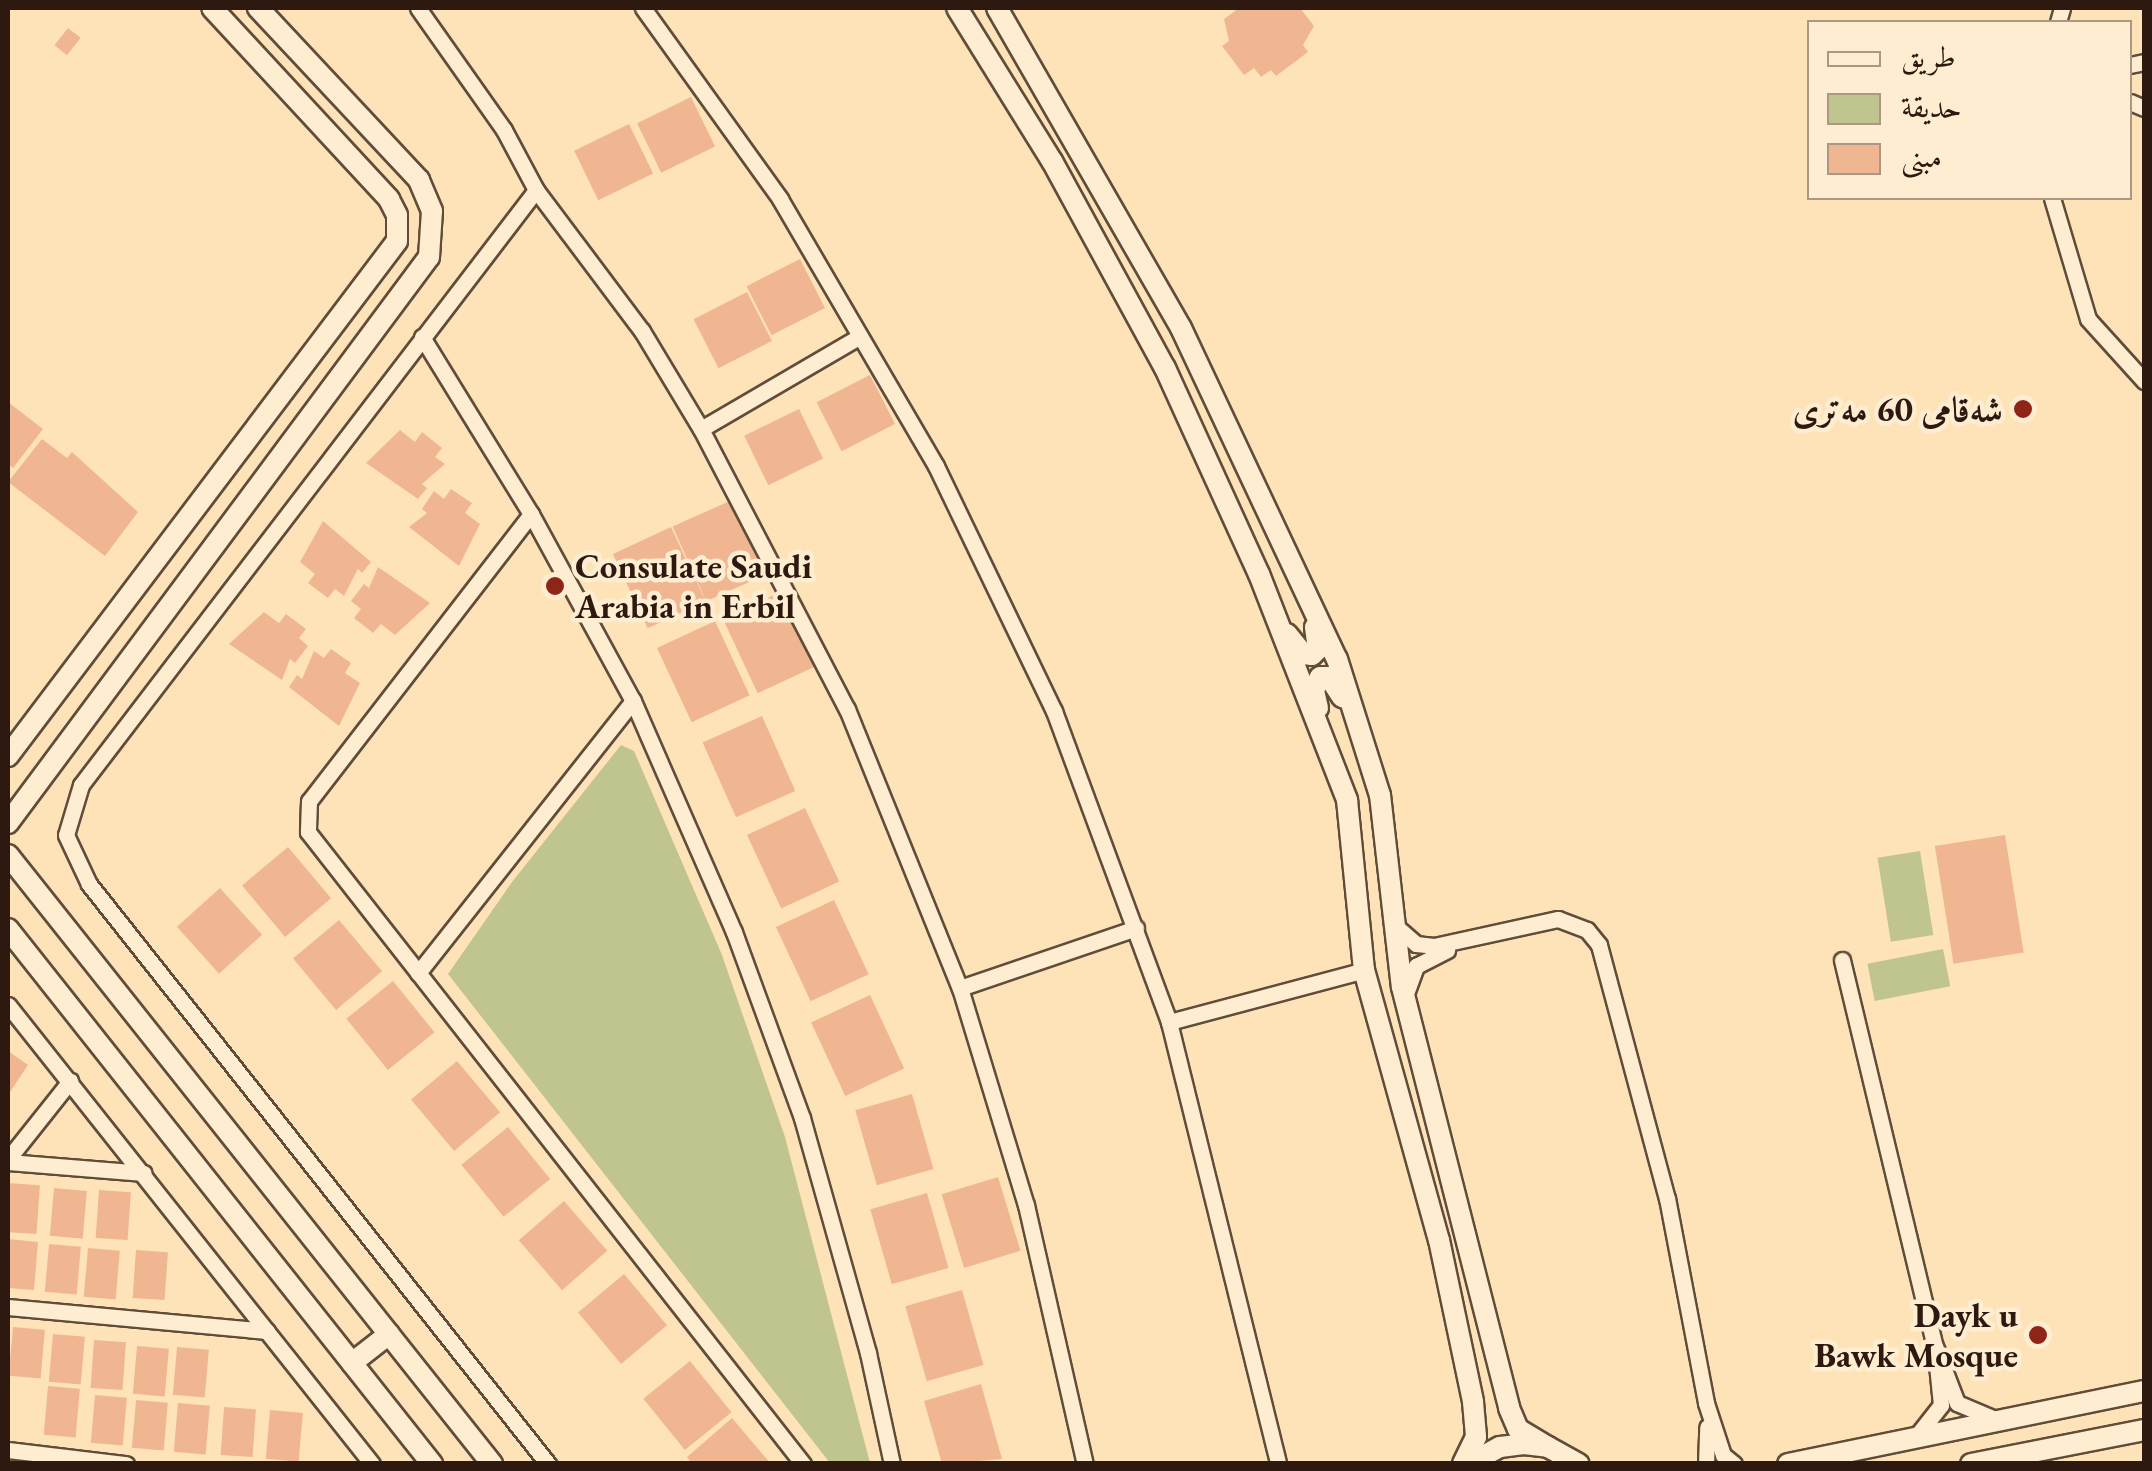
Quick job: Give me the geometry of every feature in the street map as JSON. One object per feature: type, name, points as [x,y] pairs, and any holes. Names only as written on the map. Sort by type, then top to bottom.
[{"type":"street","points":[[8,756],[397,241],[397,215],[389,199],[212,8]]},
{"type":"street","points":[[8,823],[14,798],[430,257],[432,212],[419,180],[258,8]]},
{"type":"street","points":[[418,8],[504,130],[536,190],[594,261],[701,428],[848,709],[960,988],[1026,1204],[1085,1464]]},
{"type":"street","points":[[644,8],[780,200],[860,336],[998,587],[1054,711],[1170,1022],[1278,1464]]},
{"type":"street","points":[[957,8],[1110,263],[1214,472],[1328,755],[1353,832],[1364,970],[1440,1240],[1473,1402],[1476,1437],[1466,1464]]},
{"type":"street","points":[[997,8],[1181,328],[1310,606],[1363,739],[1380,795],[1391,919],[1405,998],[1509,1408],[1518,1429],[1577,1462]]},
{"type":"street","points":[[536,190],[81,786],[66,835],[89,884],[548,1464]]},
{"type":"street","points":[[2053,200],[2088,319],[2144,381]]},
{"type":"street","points":[[422,336],[531,514],[632,701],[734,932],[802,1118],[868,1353],[892,1464]]},
{"type":"street","points":[[701,428],[860,336]]},
{"type":"street","points":[[531,514],[309,801],[308,832],[315,848],[802,1464]]},
{"type":"street","points":[[1275,616],[1303,654],[1312,655],[1318,649],[1310,606]]},
{"type":"street","points":[[1328,755],[1314,690],[1320,677],[1332,681],[1363,739]]},
{"type":"street","points":[[418,974],[632,701]]},
{"type":"street","points":[[8,855],[492,1464]]},
{"type":"street","points":[[1391,919],[1423,945],[1572,922],[1587,930],[1608,959],[1667,1198],[1706,1403],[1723,1455],[1734,1464]]},
{"type":"street","points":[[8,928],[432,1464]]},
{"type":"street","points":[[960,988],[1136,928]]},
{"type":"street","points":[[1405,998],[1422,960],[1488,936]]},
{"type":"street","points":[[1842,960],[1935,1346],[1957,1403],[2005,1420]]},
{"type":"street","points":[[1170,1022],[1364,970]]},
{"type":"street","points":[[8,1005],[372,1464]]},
{"type":"street","points":[[8,1160],[70,1081]]},
{"type":"street","points":[[8,1160],[144,1173]]},
{"type":"street","points":[[8,1307],[266,1331]]},
{"type":"street","points":[[352,1364],[389,1334]]},
{"type":"street","points":[[1914,1439],[1940,1406],[1935,1346]]},
{"type":"street","points":[[1788,1464],[2144,1391]]},
{"type":"street","points":[[1706,1403],[1706,1464]]},
{"type":"street","points":[[1970,1464],[2144,1430]]},
{"type":"street","points":[[1466,1464],[1500,1447],[1548,1447]]},
{"type":"street","points":[[8,1450],[126,1464]]},
{"type":"green space","points":[[621,745],[634,751],[722,955],[785,1137],[870,1463],[830,1463],[448,974],[512,882]]},
{"type":"green space","points":[[1920,851],[1933,935],[1891,942],[1878,858]]},
{"type":"green space","points":[[1943,949],[1950,986],[1875,1001],[1867,964]]},
{"type":"building","points":[[1239,8],[1300,8],[1314,26],[1303,45],[1308,52],[1276,76],[1271,70],[1261,77],[1254,68],[1244,75],[1222,46],[1229,41],[1224,19]]},
{"type":"building","points":[[68,28],[81,38],[67,55],[54,45]]},
{"type":"building","points":[[691,97],[715,146],[661,173],[637,123]]},
{"type":"building","points":[[629,124],[653,173],[598,200],[574,151]]},
{"type":"building","points":[[800,259],[825,308],[772,335],[747,286]]},
{"type":"building","points":[[747,292],[772,341],[719,368],[694,319]]},
{"type":"building","points":[[870,375],[895,424],[842,451],[817,402]]},
{"type":"building","points":[[8,402],[43,429],[13,468],[8,464]]},
{"type":"building","points":[[799,409],[823,458],[768,485],[744,436]]},
{"type":"building","points":[[400,430],[415,442],[422,432],[442,448],[435,457],[445,464],[422,484],[427,488],[418,499],[366,463]]},
{"type":"building","points":[[42,439],[67,458],[72,452],[138,512],[105,556],[8,482]]},
{"type":"building","points":[[451,489],[472,503],[465,513],[480,524],[459,566],[409,527],[427,513],[422,509],[434,491],[444,499]]},
{"type":"building","points":[[732,500],[765,575],[706,601],[673,526]]},
{"type":"building","points":[[323,521],[371,562],[362,573],[358,569],[344,596],[335,589],[328,598],[308,583],[315,574],[300,562]]},
{"type":"building","points":[[671,527],[706,601],[648,628],[613,554]]},
{"type":"building","points":[[378,567],[430,603],[395,635],[381,624],[373,633],[354,618],[361,609],[351,601],[364,584],[369,588]]},
{"type":"building","points":[[781,592],[816,666],[758,693],[723,619]]},
{"type":"building","points":[[264,612],[279,623],[286,614],[306,629],[299,638],[308,646],[295,663],[290,659],[282,680],[229,644]]},
{"type":"building","points":[[715,621],[750,695],[692,722],[657,648]]},
{"type":"building","points":[[331,649],[351,663],[345,673],[360,683],[339,726],[289,687],[297,675],[302,679],[314,651],[324,658]]},
{"type":"building","points":[[762,716],[795,791],[736,817],[703,742]]},
{"type":"building","points":[[805,808],[839,881],[781,908],[747,835]]},
{"type":"building","points":[[2005,835],[2024,953],[1953,964],[1935,846]]},
{"type":"building","points":[[288,847],[331,898],[285,937],[242,886]]},
{"type":"building","points":[[220,888],[262,935],[219,974],[177,927]]},
{"type":"building","points":[[834,900],[869,974],[811,1001],[776,927]]},
{"type":"building","points":[[339,920],[382,971],[336,1010],[293,959]]},
{"type":"building","points":[[393,981],[435,1032],[388,1070],[346,1019]]},
{"type":"building","points":[[870,995],[904,1068],[845,1096],[811,1022]]},
{"type":"building","points":[[8,1051],[28,1065],[8,1095]]},
{"type":"building","points":[[457,1061],[500,1112],[454,1151],[411,1100]]},
{"type":"building","points":[[912,1094],[933,1169],[877,1185],[855,1110]]},
{"type":"building","points":[[508,1127],[550,1179],[504,1217],[461,1165]]},
{"type":"building","points":[[998,1177],[1021,1251],[964,1268],[942,1194]]},
{"type":"building","points":[[8,1183],[40,1185],[37,1234],[8,1232]]},
{"type":"building","points":[[54,1188],[87,1191],[83,1239],[50,1236]]},
{"type":"building","points":[[99,1190],[131,1192],[128,1240],[96,1238]]},
{"type":"building","points":[[927,1193],[948,1268],[892,1284],[870,1209]]},
{"type":"building","points":[[564,1201],[607,1251],[562,1290],[519,1240]]},
{"type":"building","points":[[8,1239],[38,1242],[34,1290],[8,1288]]},
{"type":"building","points":[[49,1244],[81,1247],[77,1295],[45,1292]]},
{"type":"building","points":[[88,1248],[120,1251],[116,1300],[84,1297]]},
{"type":"building","points":[[136,1250],[168,1252],[165,1300],[133,1298]]},
{"type":"building","points":[[624,1274],[667,1325],[621,1364],[578,1313]]},
{"type":"building","points":[[962,1290],[983,1365],[927,1381],[905,1306]]},
{"type":"building","points":[[13,1327],[45,1330],[41,1379],[9,1376]]},
{"type":"building","points":[[53,1334],[85,1337],[81,1385],[49,1382]]},
{"type":"building","points":[[94,1340],[126,1342],[123,1390],[91,1388]]},
{"type":"building","points":[[137,1346],[169,1349],[165,1397],[133,1394]]},
{"type":"building","points":[[177,1347],[209,1350],[205,1398],[173,1395]]},
{"type":"building","points":[[690,1361],[732,1412],[685,1450],[643,1399]]},
{"type":"building","points":[[981,1384],[1002,1459],[942,1464],[924,1401]]},
{"type":"building","points":[[48,1386],[80,1389],[76,1438],[44,1435]]},
{"type":"building","points":[[95,1395],[127,1398],[123,1446],[91,1443]]},
{"type":"building","points":[[136,1400],[168,1403],[164,1451],[132,1448]]},
{"type":"building","points":[[178,1403],[210,1406],[206,1455],[174,1452]]},
{"type":"building","points":[[224,1407],[256,1409],[253,1457],[221,1455]]},
{"type":"building","points":[[270,1410],[303,1413],[299,1462],[266,1459]]},
{"type":"building","points":[[732,1418],[771,1464],[692,1464],[687,1457]]},
{"type":"place","name":"شەقامی 60 مەتری","points":[[2023,409]]},
{"type":"place","name":"Consulate Saudi Arabia in Erbil","points":[[555,586]]},
{"type":"place","name":"Dayk u Bawk Mosque","points":[[2038,1335]]}]
